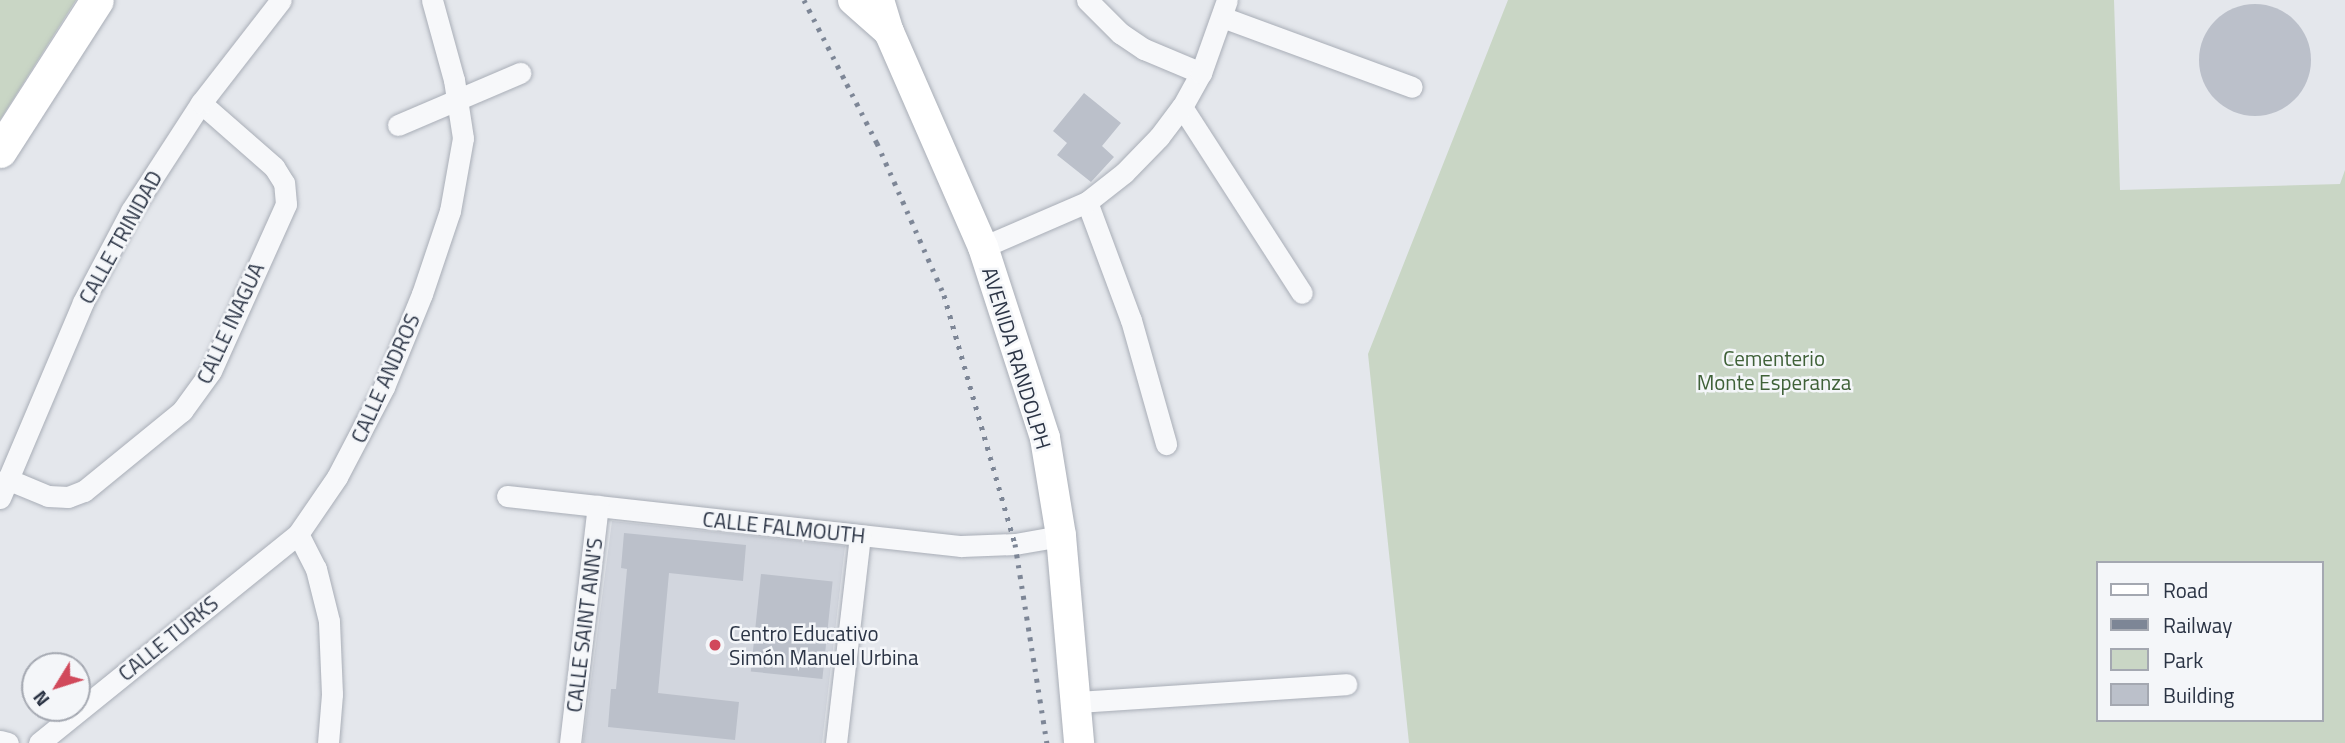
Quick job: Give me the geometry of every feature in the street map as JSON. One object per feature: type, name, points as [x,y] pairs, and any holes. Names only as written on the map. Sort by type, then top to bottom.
[{"type":"main road","points":[[0,151],[97,0]]},
{"type":"main road","name":"AVENIDA RANDOLPH","points":[[853,0],[889,32]]},
{"type":"main road","name":"AVENIDA RANDOLPH","points":[[879,0],[889,32],[983,247],[1045,438],[1061,536],[1079,743]]},
{"type":"street","name":"CALLE TRINIDAD","points":[[3,488],[83,302],[131,211],[201,103],[281,0]]},
{"type":"street","name":"CALLE ANDROS","points":[[298,534],[315,513],[362,433],[434,262],[456,184],[463,138],[457,99],[432,0]]},
{"type":"street","points":[[1087,0],[1120,33],[1144,49],[1201,73]]},
{"type":"street","points":[[983,247],[1087,202],[1124,173],[1159,137],[1182,107],[1201,73],[1225,8],[1412,87]]},
{"type":"street","points":[[398,125],[520,73]]},
{"type":"street","name":"CALLE INAGUA","points":[[3,488],[68,497],[84,491],[182,411],[211,371],[286,204],[284,183],[274,167],[201,103]]},
{"type":"street","points":[[1182,107],[1302,293]]},
{"type":"street","points":[[1087,202],[1131,320],[1166,444]]},
{"type":"street","name":"CALLE FALMOUTH","points":[[507,496],[961,545],[1015,544],[1061,536]]},
{"type":"street","name":"CALLE SAINT ANN'S","points":[[570,743],[598,506]]},
{"type":"street","points":[[298,534],[317,569],[329,621],[332,694],[328,743]]},
{"type":"street","name":"CALLE TURKS","points":[[39,743],[298,534]]},
{"type":"street","points":[[836,743],[860,536]]},
{"type":"street","points":[[1077,702],[1346,684]]},
{"type":"street","points":[[0,741],[8,743]]},
{"type":"shaded area","name":"Centro Educativo Simón Manuel Urbina","points":[[612,521],[845,546],[822,743],[583,743]]},
{"type":"green space","points":[[0,0],[76,0],[0,120]]},
{"type":"green space","name":"Cementerio Monte Esperanza","points":[[1508,0],[2114,0],[2120,190],[2340,184],[2345,170],[2345,743],[1409,743],[1368,354]]},
{"type":"building","points":[[2255,4],[2276,9],[2294,21],[2306,39],[2311,60],[2306,81],[2294,99],[2276,111],[2255,116],[2234,111],[2216,99],[2204,81],[2199,60],[2204,39],[2216,21],[2234,9]]},
{"type":"building","points":[[1084,93],[1121,123],[1102,146],[1114,157],[1091,182],[1057,155],[1067,143],[1053,131]]},
{"type":"building","points":[[624,533],[746,545],[743,581],[669,573],[658,693],[739,702],[735,740],[608,727],[611,689],[616,689],[627,569],[621,568]]},
{"type":"building","points":[[761,574],[833,582],[822,679],[751,671]]},
{"type":"railway","points":[[804,0],[877,143],[944,295],[1015,544],[1047,743]]},
{"type":"place","name":"Centro Educativo Simón Manuel Urbina","points":[[715,645]]}]
